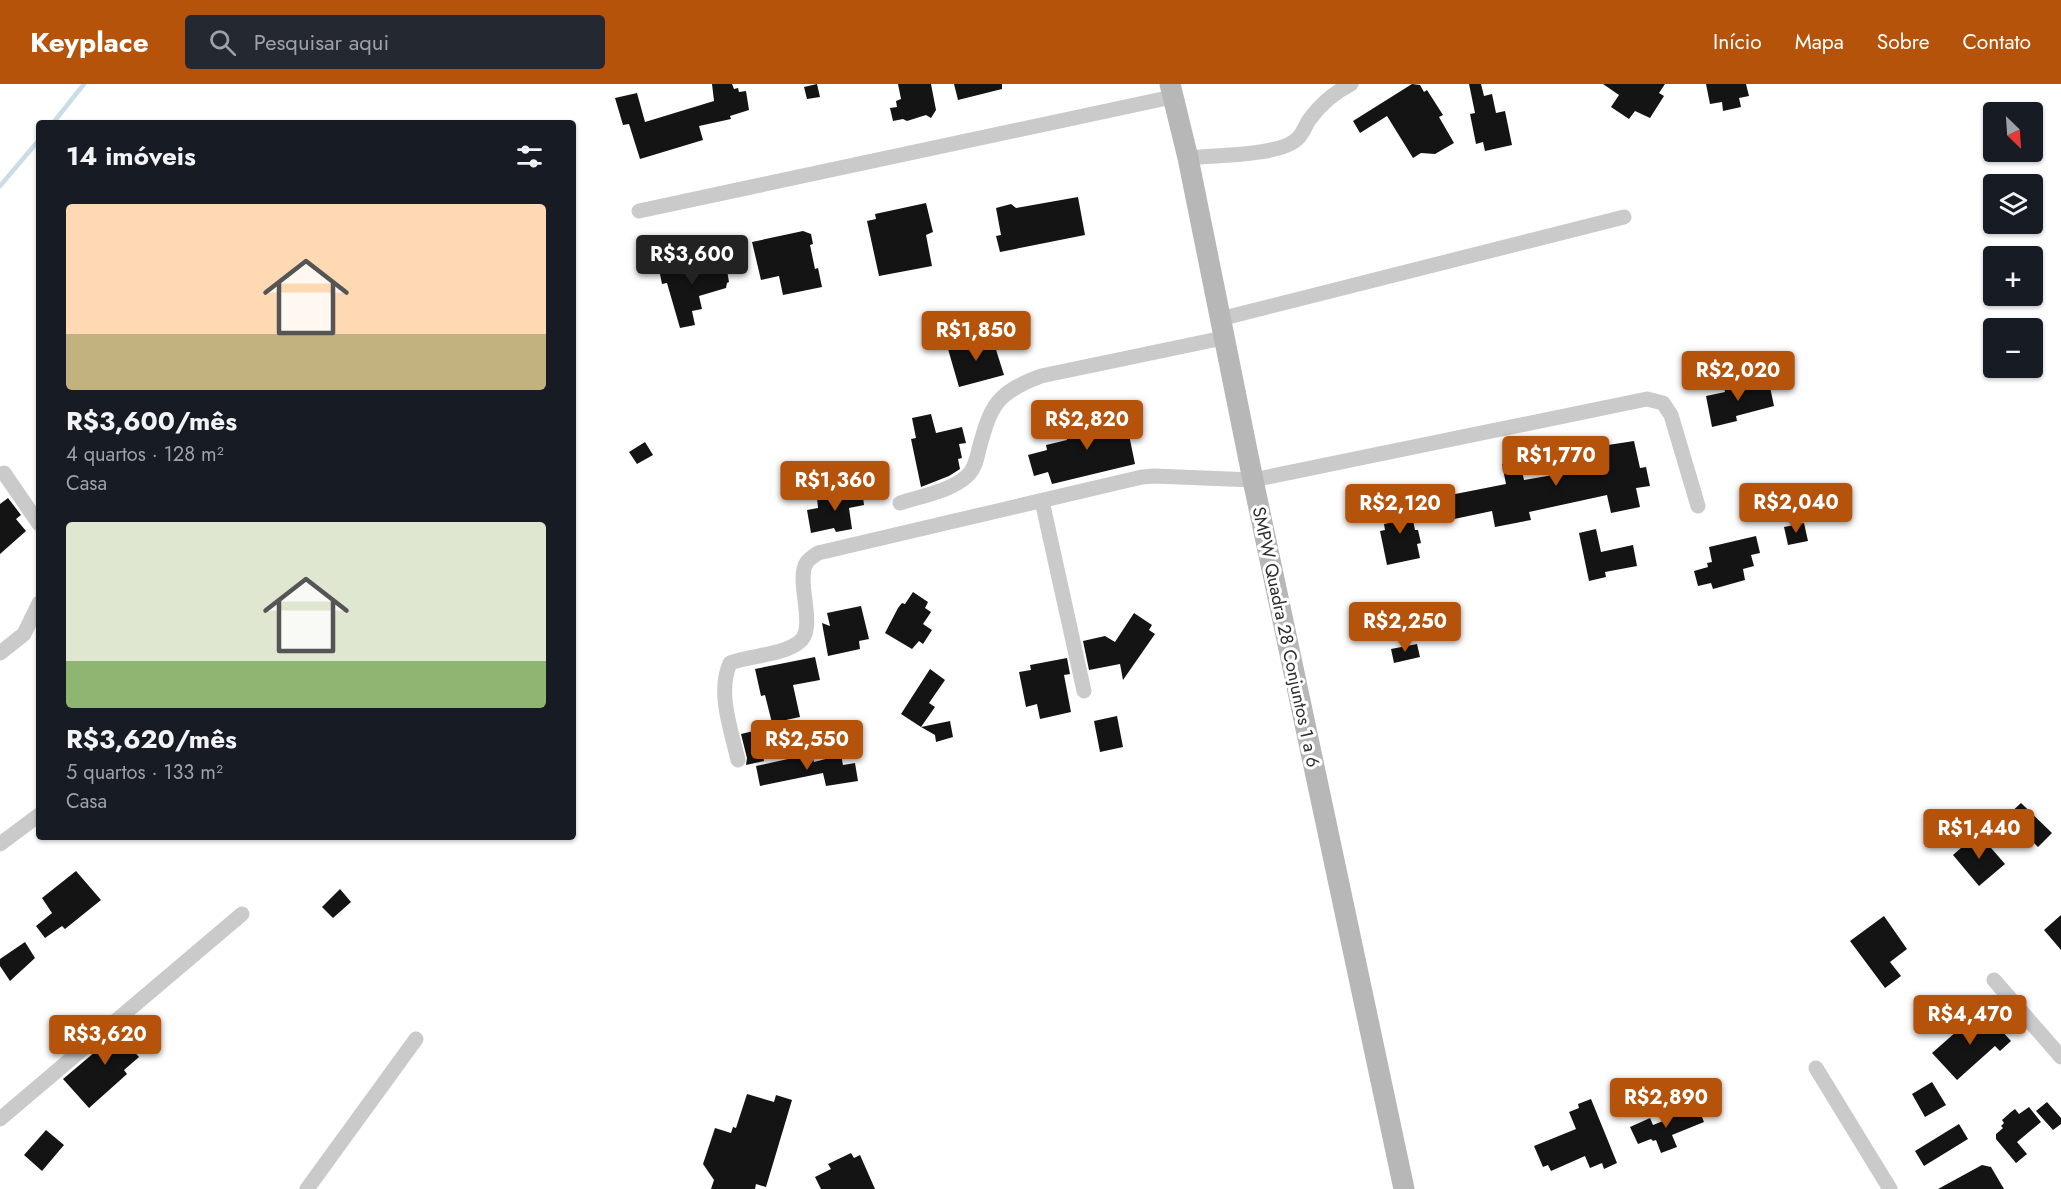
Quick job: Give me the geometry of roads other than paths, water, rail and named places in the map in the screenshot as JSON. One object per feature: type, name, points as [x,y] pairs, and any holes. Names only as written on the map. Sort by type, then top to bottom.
[{"type":"street","points":[[1188,158],[1272,150],[1291,144],[1299,138],[1314,113],[1333,95],[1351,84]]},
{"type":"street","points":[[639,211],[1171,90]]},
{"type":"street","name":"SMPW Quadra 28 Conjuntos 1 a 6","points":[[1171,90],[1188,158],[1253,480],[1404,1189]]},
{"type":"street","points":[[900,503],[959,482],[970,473],[987,420],[996,403],[1018,384],[1624,217]]},
{"type":"street","points":[[738,759],[724,696],[724,676],[730,663],[787,648],[802,640],[805,633],[803,575],[806,562],[818,553],[1154,476],[1253,480],[1647,399],[1663,403],[1671,415],[1698,506]]},
{"type":"street","points":[[4,473],[36,520]]},
{"type":"street","points":[[1041,501],[1084,691]]},
{"type":"street","points":[[0,653],[24,634],[36,609]]},
{"type":"street","points":[[0,844],[36,817]]},
{"type":"street","points":[[0,1119],[242,914]]},
{"type":"street","points":[[1994,980],[2061,1057]]},
{"type":"street","points":[[308,1189],[416,1040]]},
{"type":"street","points":[[1816,1068],[1890,1189]]},
{"type":"waterway","points":[[55,120],[84,84]]},
{"type":"waterway","points":[[0,186],[36,144]]}]
